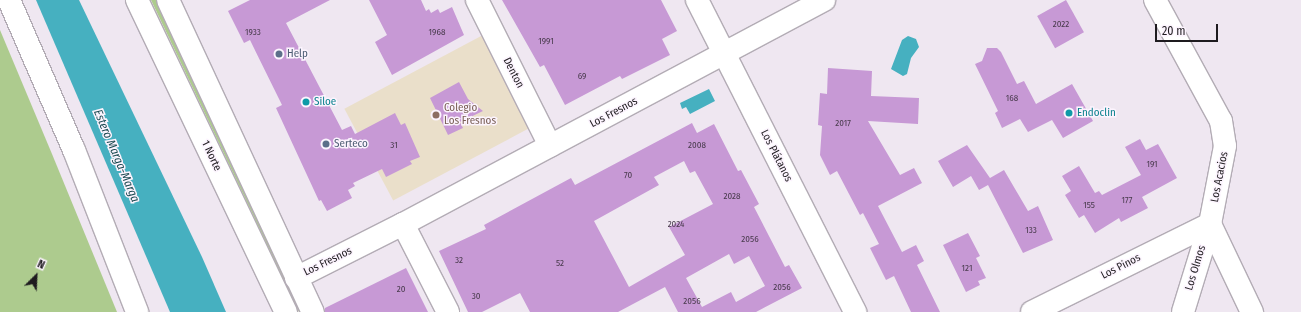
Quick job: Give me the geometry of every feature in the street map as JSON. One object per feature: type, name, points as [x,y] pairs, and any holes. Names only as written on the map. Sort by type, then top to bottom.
[{"type":"street","points":[[9,0],[74,150],[138,312]]},
{"type":"street","name":"1 Norte","points":[[137,0],[286,312]]},
{"type":"street","points":[[168,0],[313,312]]},
{"type":"street","name":"Denton","points":[[477,0],[550,146]]},
{"type":"street","name":"Los Plátanos","points":[[697,0],[855,312]]},
{"type":"street","name":"Los Fresnos","points":[[296,278],[403,224],[824,0]]},
{"type":"street","name":"Los Acacios","points":[[1155,0],[1221,121],[1225,146],[1210,224]]},
{"type":"street","points":[[403,224],[448,312]]},
{"type":"street","points":[[1210,224],[1252,312]]},
{"type":"street","name":"Los Pinos","points":[[1032,312],[1210,224]]},
{"type":"street","name":"Los Olmos","points":[[1183,312],[1210,224]]},
{"type":"shaded area","name":"Colegio Los Fresnos","points":[[483,35],[532,127],[393,201],[344,109]]},
{"type":"green space","points":[[151,0],[157,0],[304,312],[299,312]]},
{"type":"green space","points":[[0,30],[52,154],[117,312],[0,312]]},
{"type":"water","name":"Estero Marga-Marga","points":[[36,0],[79,0],[202,257],[226,312],[170,312]]},
{"type":"water","points":[[908,36],[916,39],[919,47],[911,58],[907,74],[903,76],[891,69],[902,40]]},
{"type":"water","points":[[709,89],[715,101],[690,114],[686,107],[682,109],[680,103]]},
{"type":"building","points":[[250,0],[330,0],[286,23],[342,130],[351,126],[355,134],[395,113],[401,125],[405,123],[420,157],[410,161],[412,164],[386,177],[382,169],[353,183],[355,186],[348,190],[352,198],[327,211],[321,200],[319,201],[276,108],[282,105],[250,40],[244,43],[228,11]]},
{"type":"building","points":[[369,0],[421,0],[426,11],[429,9],[431,13],[438,9],[440,13],[452,7],[464,35],[392,75],[375,42],[387,35]]},
{"type":"building","points":[[502,0],[661,0],[677,31],[662,39],[670,55],[622,79],[620,76],[565,105],[544,65],[540,67]]},
{"type":"building","points":[[1066,0],[1084,32],[1055,48],[1037,16]]},
{"type":"building","points":[[987,48],[997,48],[1001,52],[1017,84],[1024,81],[1036,104],[1072,84],[1093,121],[1063,138],[1052,120],[1028,132],[1020,119],[1002,128],[995,113],[998,111],[975,64],[982,61]]},
{"type":"building","points":[[828,68],[872,71],[871,96],[919,98],[918,124],[868,121],[900,175],[914,168],[922,183],[878,206],[902,252],[916,245],[924,261],[917,265],[940,312],[911,312],[894,276],[886,280],[870,248],[879,244],[863,213],[860,215],[837,171],[830,175],[820,155],[822,126],[818,125],[820,93],[827,94]]},
{"type":"building","points":[[459,82],[468,99],[483,111],[460,122],[463,128],[448,135],[430,98]]},
{"type":"building","points":[[692,123],[697,133],[714,124],[738,171],[741,170],[759,204],[754,207],[785,267],[789,265],[802,288],[756,312],[678,312],[665,287],[618,312],[530,312],[520,293],[482,312],[468,312],[439,251],[486,229],[484,225],[571,178],[575,185]],"holes":[[[684,161],[690,173],[695,171],[713,204],[669,227],[685,255],[629,287],[594,221],[659,185],[654,177]],[[729,254],[734,264],[749,256],[765,286],[736,302],[731,292],[702,307],[686,278]]]},
{"type":"building","points":[[1140,139],[1146,150],[1158,144],[1177,178],[1142,197],[1148,208],[1121,222],[1119,218],[1095,233],[1084,215],[1079,218],[1065,195],[1071,191],[1062,176],[1079,166],[1095,193],[1099,191],[1102,195],[1141,175],[1125,147]]},
{"type":"building","points":[[967,145],[990,178],[1004,170],[1028,211],[1038,206],[1053,240],[1023,253],[988,185],[979,190],[971,176],[953,187],[938,161]]},
{"type":"building","points":[[968,233],[980,256],[976,258],[986,278],[978,281],[980,285],[966,292],[943,245]]},
{"type":"building","points":[[406,268],[428,312],[325,312],[325,308]]},
{"type":"place","name":"Help","points":[[279,54]]},
{"type":"place","name":"Siloe","points":[[306,102]]},
{"type":"place","name":"Endoclin","points":[[1069,113]]},
{"type":"place","name":"Colegio Los Fresnos","points":[[436,115]]},
{"type":"place","name":"Serteco","points":[[326,144]]}]
